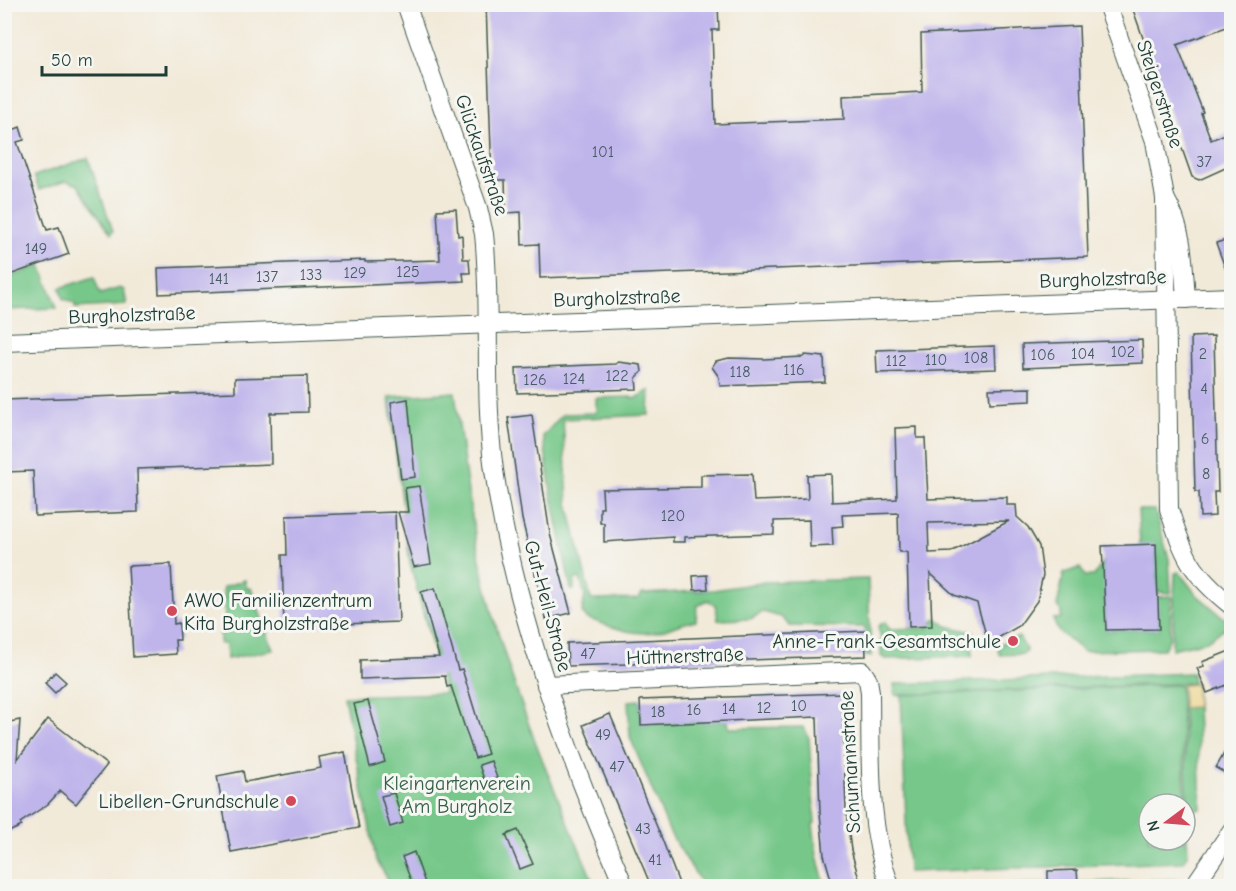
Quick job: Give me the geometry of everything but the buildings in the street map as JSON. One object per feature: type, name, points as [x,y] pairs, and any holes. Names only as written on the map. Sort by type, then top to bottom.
[{"type":"street","name":"Glückaufstraße","points":[[406,4],[478,208],[487,264],[487,325]]},
{"type":"street","name":"Steigerstraße","points":[[1107,4],[1155,141],[1165,198],[1169,509],[1184,555],[1206,586],[1232,606]]},
{"type":"street","name":"Steigerstraße","points":[[1165,198],[1177,220],[1182,237],[1186,299]]},
{"type":"street","name":"Burgholzstraße","points":[[4,342],[1232,297]]},
{"type":"street","name":"Gut-Heil-Straße","points":[[487,325],[494,470],[510,552],[546,685],[576,771],[624,886]]},
{"type":"street","name":"Hüttnerstraße","points":[[546,685],[862,671]]},
{"type":"street","name":"Schumannstraße","points":[[862,671],[868,680],[870,692],[872,810],[881,862],[890,886]]},
{"type":"street","points":[[1194,886],[1232,830]]},
{"type":"green space","points":[[88,158],[113,231],[111,234],[78,185],[66,181],[39,190],[34,176]]},
{"type":"green space","points":[[41,265],[57,308],[5,310],[5,279]]},
{"type":"green space","points":[[94,277],[100,294],[120,288],[124,290],[127,305],[75,308],[75,304],[63,299],[60,288]]},
{"type":"green space","points":[[650,390],[649,415],[563,419],[568,503],[591,600],[638,599],[642,594],[713,590],[765,582],[868,579],[871,656],[866,656],[865,627],[790,626],[781,617],[763,612],[750,619],[718,620],[716,607],[708,600],[697,606],[696,621],[651,633],[622,630],[586,618],[582,612],[585,596],[580,578],[574,580],[574,590],[571,590],[551,492],[543,436],[563,414],[596,413],[596,398],[632,397],[635,399]]},
{"type":"green space","name":"Kleingartenverein Am Burgholz","points":[[455,392],[475,535],[506,660],[533,736],[595,886],[392,886],[376,860],[344,696],[445,693],[410,563],[389,397]]},
{"type":"green space","points":[[1138,510],[1155,510],[1169,559],[1171,593],[1157,592],[1156,545],[1140,545]]},
{"type":"green space","points":[[1104,560],[1106,630],[1159,629],[1157,597],[1171,596],[1170,638],[1164,649],[1083,651],[1058,631],[1053,619],[1061,618],[1061,611],[1057,606],[1064,573],[1080,568],[1085,576],[1094,576]]},
{"type":"green space","points":[[1179,572],[1196,594],[1231,624],[1207,641],[1172,649],[1175,573]]},
{"type":"green space","points":[[245,580],[247,589],[251,588],[273,650],[227,659],[226,644],[220,644],[220,633],[226,632],[223,587]]},
{"type":"green space","points":[[936,618],[947,626],[973,632],[972,656],[885,659],[881,656],[881,638],[878,627],[882,623],[885,622],[889,629],[928,628]]},
{"type":"green space","points":[[1019,637],[1027,651],[1024,654],[1000,655],[997,645]]},
{"type":"green space","points":[[1192,673],[1193,683],[895,695],[894,684]]},
{"type":"green space","points":[[1180,685],[1185,792],[1137,792],[1137,852],[1188,852],[1188,856],[1182,862],[908,872],[901,695]]},
{"type":"green space","points":[[640,700],[641,725],[728,721],[729,728],[803,727],[809,738],[815,823],[813,824],[817,855],[825,886],[703,886],[670,833],[630,737],[628,701]]},
{"type":"green space","points":[[1197,707],[1201,809],[1197,809],[1197,792],[1187,792],[1183,708]]},
{"type":"green space","points":[[1182,879],[1177,886],[972,886]]},
{"type":"sand","points":[[1196,684],[1197,707],[1183,708],[1182,685]]},
{"type":"place","name":"AWO Familienzentrum Kita Burgholzstraße","points":[[172,611]]},
{"type":"place","name":"Anne-Frank-Gesamtschule","points":[[1013,641]]},
{"type":"place","name":"Libellen-Grundschule","points":[[291,801]]}]
